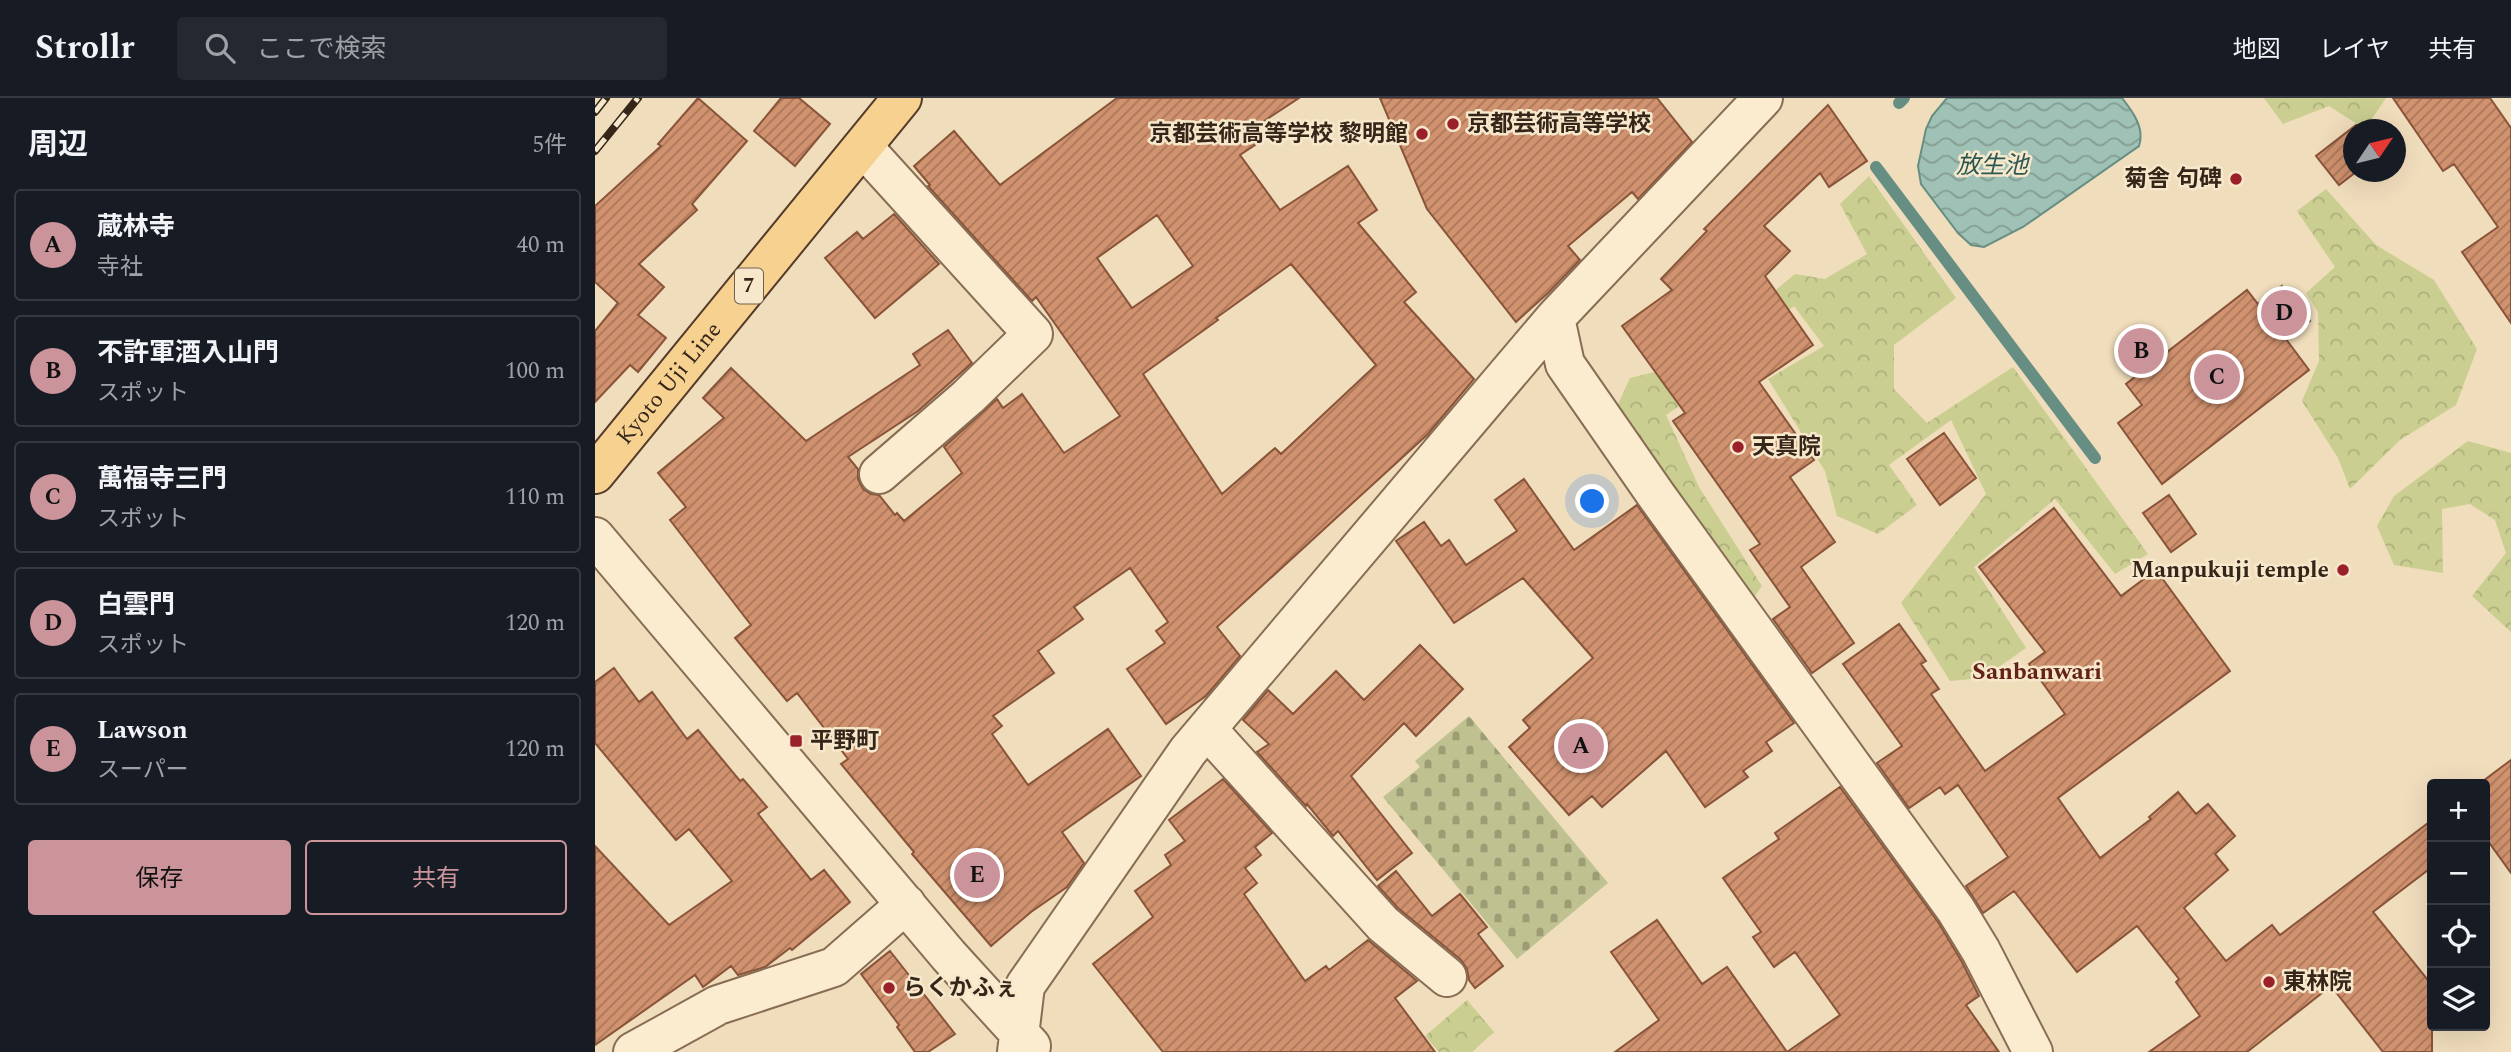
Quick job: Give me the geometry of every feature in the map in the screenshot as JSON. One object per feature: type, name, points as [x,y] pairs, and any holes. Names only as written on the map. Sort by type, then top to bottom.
[{"type":"main road","name":"Kyoto Uji Line","points":[[595,474],[902,98]]},
{"type":"street","points":[[1024,1045],[1025,986],[1188,751],[1555,318],[1763,98]]},
{"type":"street","points":[[863,147],[1033,334],[968,397],[879,474]]},
{"type":"street","points":[[1555,318],[1565,364],[1656,495],[1956,910],[1981,951],[2033,1052]]},
{"type":"street","points":[[595,537],[1024,1045]]},
{"type":"street","points":[[1207,729],[1383,925],[1447,977]]},
{"type":"street","points":[[633,1052],[718,1005],[834,967],[906,904]]},
{"type":"green space","points":[[2264,98],[2386,98],[2372,119],[2349,119],[2329,106],[2283,124]]},
{"type":"green space","points":[[1869,176],[1956,298],[1894,345],[1894,389],[1927,423],[2013,367],[2148,554],[2115,574],[2055,499],[1974,567],[2026,648],[1983,678],[1950,681],[1901,603],[1986,494],[1951,420],[1889,465],[1917,505],[1878,534],[1837,516],[1825,471],[1768,379],[1824,346],[1794,306],[1749,341],[1755,356],[1666,415],[1699,487],[1762,586],[1752,600],[1615,411],[1630,378],[1667,369],[1723,334],[1795,274],[1825,279],[1867,254],[1840,204]]},
{"type":"green space","points":[[2326,189],[2376,245],[2434,280],[2477,349],[2456,405],[2400,440],[2350,489],[2338,458],[2302,401],[2319,361],[2318,312],[2306,293],[2335,267],[2297,211]]},
{"type":"green space","points":[[2468,441],[2511,453],[2511,632],[2472,596],[2506,553],[2495,520],[2470,504],[2442,509],[2443,573],[2394,565],[2377,526],[2394,496]]},
{"type":"green space","points":[[1469,716],[1608,883],[1517,959],[1383,797],[1420,767],[1415,761]]},
{"type":"green space","points":[[1467,1000],[1494,1032],[1472,1052],[1439,1052],[1425,1036]]},
{"type":"water","name":"放生池","points":[[1947,98],[2122,98],[2139,127],[2139,146],[2023,227],[1984,247],[1971,245],[1958,233],[1921,184],[1918,166],[1926,129],[1932,116]]},
{"type":"building","points":[[698,98],[747,141],[692,204],[697,210],[639,264],[664,287],[638,315],[666,338],[638,372],[630,365],[595,402],[595,331],[618,303],[595,282],[595,206],[661,146],[658,144]]},
{"type":"building","points":[[781,98],[799,98],[830,124],[795,166],[754,131]]},
{"type":"building","points":[[1117,98],[1299,98],[1246,133],[1255,145],[1240,155],[1280,210],[1348,166],[1377,210],[1358,223],[1416,292],[1404,302],[1474,379],[1428,434],[1217,627],[1240,656],[1206,696],[1166,724],[1127,669],[1165,643],[1156,631],[1168,622],[1130,568],[1074,607],[1083,619],[1038,651],[1054,673],[993,716],[1002,726],[992,734],[1028,785],[1108,729],[1141,776],[1062,832],[1084,863],[1067,887],[1031,912],[991,946],[912,854],[914,852],[841,764],[848,759],[797,693],[787,701],[735,638],[751,625],[670,520],[686,507],[658,473],[724,418],[703,398],[731,368],[806,441],[920,365],[913,354],[948,330],[972,363],[918,411],[848,457],[858,469],[858,479],[863,489],[879,495],[895,515],[897,513],[904,521],[962,473],[944,447],[997,399],[1003,408],[1022,394],[1064,453],[1120,416],[1036,297],[1032,301],[928,186],[930,185],[914,166],[954,131],[1000,185]],"holes":[[[1157,215],[1193,266],[1132,308],[1097,258]],[[1291,264],[1376,365],[1281,454],[1275,448],[1222,494],[1143,374]]]},
{"type":"building","points":[[1380,98],[1657,98],[1692,142],[1638,199],[1632,192],[1568,246],[1580,260],[1516,322],[1427,209]]},
{"type":"building","points":[[2393,98],[2490,98],[2511,128],[2511,323],[2462,252],[2498,227],[2454,164],[2443,171]]},
{"type":"building","points":[[1828,105],[1867,161],[1829,187],[1820,173],[1764,226],[1790,251],[1765,276],[1813,345],[1759,382],[1814,460],[1790,477],[1835,542],[1801,567],[1854,643],[1812,673],[1773,619],[1790,607],[1750,550],[1760,544],[1673,421],[1685,413],[1622,326],[1672,290],[1661,279],[1707,231],[1704,229]]},
{"type":"building","points":[[2343,135],[2343,182],[2339,185],[2316,156]]},
{"type":"building","points":[[894,214],[939,264],[875,318],[825,258],[857,232],[863,239]]},
{"type":"building","points":[[2282,286],[2310,321],[2286,339],[2309,370],[2162,484],[2118,423],[2142,405],[2126,384],[2247,290],[2258,304]]},
{"type":"building","points":[[1944,433],[1976,478],[1940,505],[1907,459]]},
{"type":"building","points":[[1524,479],[1574,550],[1637,505],[1794,723],[1766,742],[1772,751],[1743,771],[1748,777],[1705,807],[1666,751],[1602,807],[1592,796],[1569,815],[1509,747],[1530,728],[1523,720],[1593,658],[1523,578],[1454,623],[1396,541],[1424,522],[1441,546],[1449,540],[1466,565],[1517,531],[1495,500]]},
{"type":"building","points":[[2169,495],[2196,534],[2171,552],[2143,513]]},
{"type":"building","points":[[2054,508],[2121,596],[2156,570],[2230,671],[2058,798],[2100,858],[2151,819],[2149,817],[2178,792],[2196,814],[2208,804],[2235,836],[2215,854],[2228,870],[2184,908],[2226,961],[2272,925],[2280,935],[2427,824],[2427,871],[2373,912],[2427,979],[2427,1031],[2432,1031],[2432,1052],[2383,1052],[2331,986],[2247,1052],[2149,1052],[2200,1016],[2176,982],[2179,979],[2137,926],[2077,972],[2014,891],[1983,913],[1966,886],[2008,857],[1958,785],[1945,794],[1940,787],[1909,808],[1877,763],[1902,746],[1843,664],[1899,624],[1926,661],[1921,664],[1939,689],[1931,694],[1985,771],[2065,714],[2029,664],[2045,652],[1979,567]]},
{"type":"building","points":[[1420,645],[1463,689],[1416,736],[1404,723],[1351,776],[1412,853],[1377,880],[1338,831],[1333,836],[1307,804],[1306,806],[1257,752],[1269,744],[1243,720],[1268,690],[1293,714],[1336,671],[1364,700]]},
{"type":"building","points":[[614,668],[639,702],[652,692],[687,739],[698,730],[740,781],[743,779],[767,807],[758,814],[811,880],[824,870],[850,902],[792,950],[790,948],[765,967],[738,975],[731,966],[703,987],[695,975],[595,1045],[595,846],[669,925],[732,881],[689,829],[676,840],[595,743],[595,682]]},
{"type":"building","points":[[2511,760],[2511,873],[2490,844],[2490,779],[2486,779]]},
{"type":"building","points":[[1223,779],[1272,833],[1255,847],[1261,855],[1245,868],[1257,883],[1244,894],[1305,981],[1326,966],[1329,970],[1368,940],[1417,981],[1395,998],[1435,1052],[1163,1052],[1093,964],[1153,917],[1135,891],[1171,865],[1165,855],[1185,841],[1169,820]]},
{"type":"building","points":[[1840,787],[1938,922],[1962,962],[1979,996],[1966,1005],[1999,1052],[1787,1052],[1840,1015],[1795,952],[1774,967],[1753,937],[1761,932],[1723,878],[1779,839],[1775,833]]},
{"type":"building","points":[[1396,871],[1432,916],[1460,894],[1487,927],[1478,934],[1503,966],[1475,988],[1461,960],[1398,908],[1378,886]]},
{"type":"building","points":[[1657,920],[1702,984],[1727,967],[1787,1052],[1615,1052],[1659,1020],[1611,952]]},
{"type":"building","points":[[890,951],[955,1034],[928,1052],[915,1052],[897,1027],[899,1025],[861,974]]},
{"type":"waterway","points":[[1899,103],[1904,98]]},
{"type":"waterway","points":[[1876,167],[2095,458]]},
{"type":"railway","points":[[595,112],[606,98]]},
{"type":"railway","points":[[595,151],[638,98]]},
{"type":"place","name":"京都芸術高等学校","points":[[1453,124]]},
{"type":"place","name":"京都芸術高等学校 黎明館","points":[[1422,134]]},
{"type":"place","name":"菊舎 句碑","points":[[2236,179]]},
{"type":"place","name":"白雲門","points":[[2284,313]]},
{"type":"place","name":"不許軍酒入山門","points":[[2141,351]]},
{"type":"place","name":"萬福寺三門","points":[[2217,377]]},
{"type":"place","name":"天真院","points":[[1738,447]]},
{"type":"place","name":"Manpukuji temple","points":[[2343,570]]},
{"type":"place","name":"平野町","points":[[796,741]]},
{"type":"place","name":"蔵林寺","points":[[1581,746]]},
{"type":"place","name":"Lawson","points":[[977,875]]},
{"type":"place","name":"東林院","points":[[2269,982]]},
{"type":"place","name":"らくかふぇ","points":[[889,988]]},
{"type":"district","name":"Sanbanwari","points":[[2037,672]]}]
